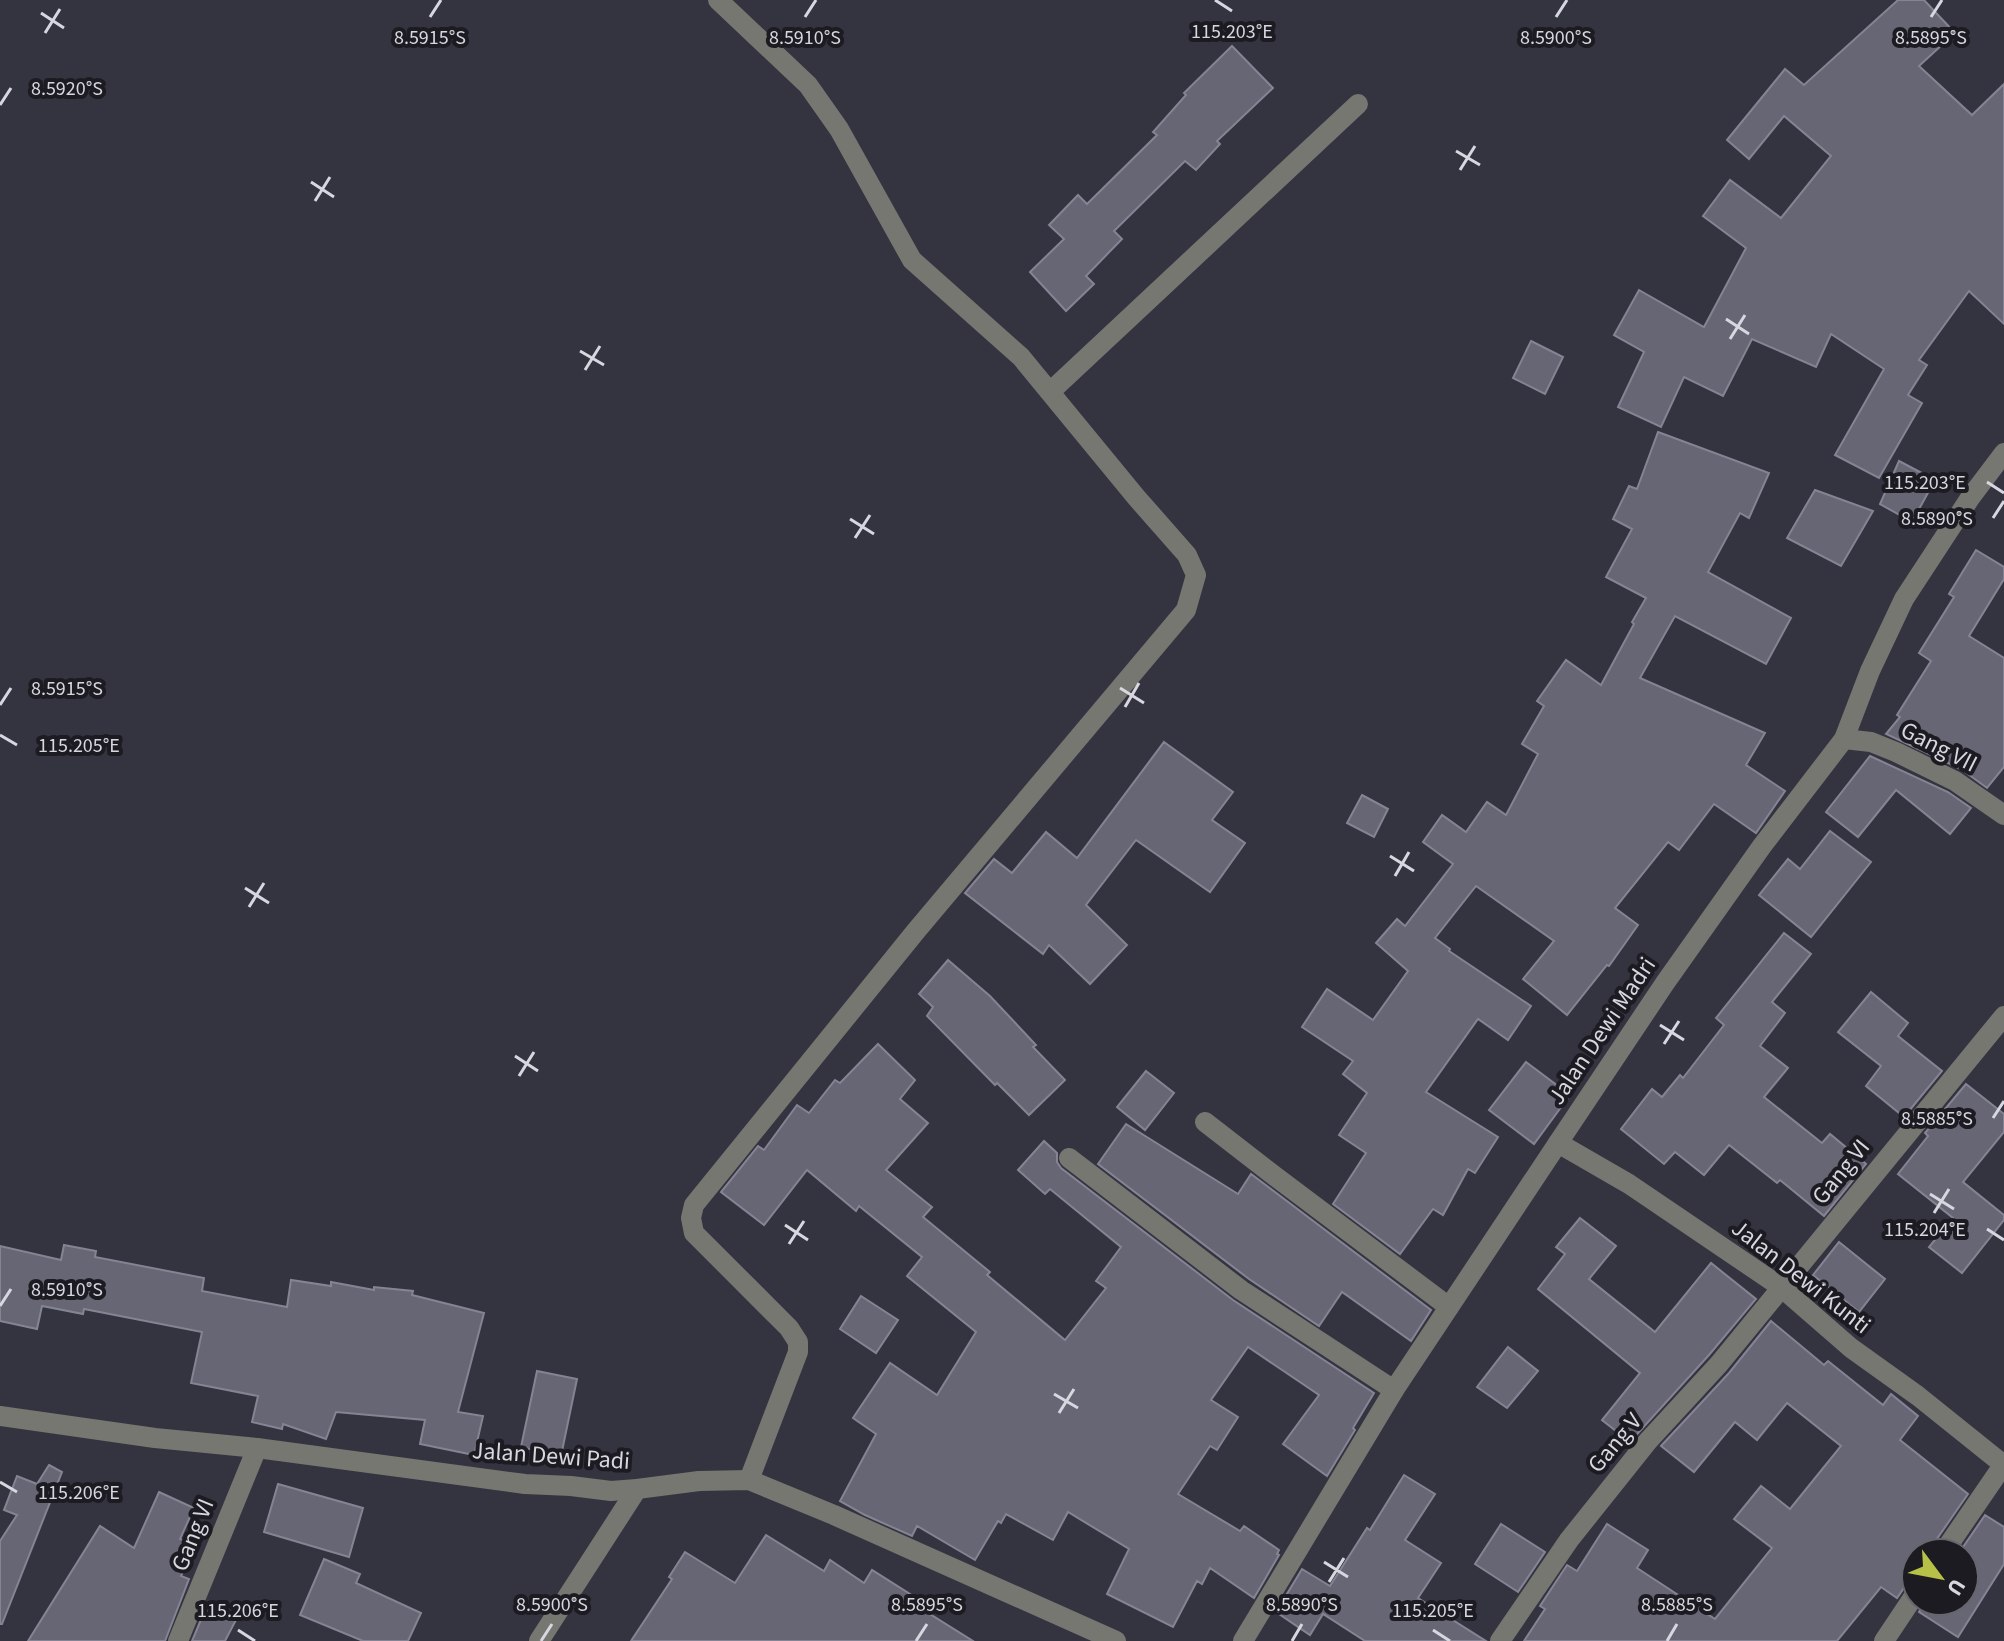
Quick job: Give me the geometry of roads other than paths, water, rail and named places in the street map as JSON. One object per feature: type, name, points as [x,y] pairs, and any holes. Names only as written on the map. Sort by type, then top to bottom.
[{"type":"street","points":[[718,0],[808,85],[839,129],[912,260],[1021,357],[1187,555],[1196,575],[1186,610],[916,931],[694,1205],[691,1218],[694,1233],[789,1328],[798,1342],[798,1352],[749,1480]]},
{"type":"street","points":[[1050,392],[1358,104]]},
{"type":"street","name":"Jalan Dewi Madri","points":[[1243,1641],[1394,1390],[1558,1143],[1682,958],[1844,739],[1870,671],[1904,599],[1970,498],[2004,453]]},
{"type":"street","name":"Gang VII","points":[[1844,739],[1871,742],[1896,752],[1955,781],[2004,815]]},
{"type":"street","name":"Gang VI","points":[[1781,1287],[2004,1016]]},
{"type":"street","points":[[1205,1122],[1449,1307]]},
{"type":"street","name":"Jalan Dewi Kunti","points":[[1558,1143],[1629,1184],[1781,1287],[1851,1348],[1918,1396],[2004,1465]]},
{"type":"street","points":[[1069,1158],[1241,1290],[1394,1390]]},
{"type":"street","name":"Gang V","points":[[1500,1641],[1569,1540],[1648,1441],[1719,1364],[1781,1287]]},
{"type":"street","name":"Jalan Dewi Padi","points":[[0,1416],[525,1484],[611,1491],[699,1481],[749,1480],[1116,1641]]},
{"type":"street","name":"Gang VI","points":[[178,1641],[257,1448]]},
{"type":"street","points":[[1954,1537],[2004,1465]]},
{"type":"street","points":[[539,1641],[637,1489]]},
{"type":"street","points":[[1884,1641],[1900,1617]]}]
